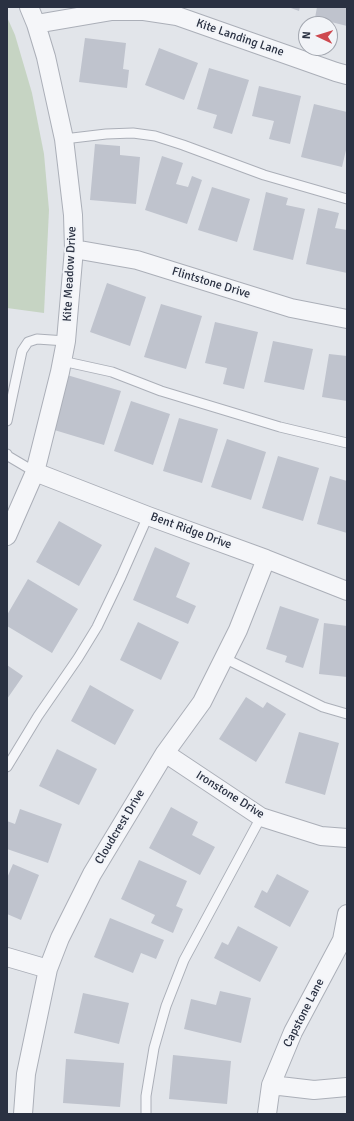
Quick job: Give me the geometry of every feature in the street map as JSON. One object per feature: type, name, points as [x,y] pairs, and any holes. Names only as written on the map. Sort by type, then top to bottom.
[{"type":"street","name":"Kite Meadow Drive","points":[[7,536],[35,472],[62,361],[66,341],[74,249],[73,215],[64,139],[46,57],[29,7]]},
{"type":"street","name":"Kite Landing Lane","points":[[36,24],[112,11],[144,11],[177,16],[336,72],[347,74]]},
{"type":"street","name":"Flintstone Drive","points":[[74,249],[137,260],[291,308],[347,319]]},
{"type":"street","name":"Bent Ridge Drive","points":[[35,472],[347,590]]},
{"type":"street","name":"Cloudcrest Drive","points":[[23,1114],[26,1074],[48,969],[60,938],[92,874],[165,752],[202,702],[238,630],[266,559]]},
{"type":"street","name":"Ironstone Drive","points":[[165,752],[261,817],[321,836],[347,838]]},
{"type":"street","name":"Capstone Lane","points":[[267,1114],[270,1085],[293,1032],[344,942],[347,914]]},
{"type":"street","points":[[7,957],[48,969]]},
{"type":"street","points":[[270,1085],[314,1090],[347,1087]]},
{"type":"lane","points":[[64,139],[106,134],[133,133],[155,136],[264,175],[347,199]]},
{"type":"lane","points":[[7,421],[22,351],[28,342],[37,339],[66,341]]},
{"type":"lane","points":[[62,361],[112,372],[161,391],[280,427],[347,443]]},
{"type":"lane","points":[[7,454],[35,472]]},
{"type":"lane","points":[[7,767],[38,716],[78,658],[97,627],[148,516]]},
{"type":"lane","points":[[224,658],[317,704],[347,714]]},
{"type":"lane","points":[[146,1114],[146,1096],[154,1048],[166,1006],[184,960],[261,817]]},
{"type":"green space","points":[[7,17],[15,35],[32,93],[44,154],[49,210],[44,313],[7,308]]},
{"type":"building","points":[[288,7],[300,7],[299,11]]},
{"type":"building","points":[[317,7],[347,7],[347,26],[338,24],[338,16],[315,16]]},
{"type":"building","points":[[85,38],[126,43],[123,69],[129,70],[127,88],[79,82]]},
{"type":"building","points":[[159,48],[198,63],[184,100],[145,85]]},
{"type":"building","points":[[209,68],[249,80],[232,134],[213,128],[217,115],[197,109]]},
{"type":"building","points":[[259,86],[301,96],[290,144],[269,139],[274,121],[252,116]]},
{"type":"building","points":[[314,104],[347,112],[347,146],[342,167],[301,157]]},
{"type":"building","points":[[95,144],[120,146],[120,155],[140,157],[136,204],[90,200]]},
{"type":"building","points":[[162,156],[183,163],[176,184],[188,187],[192,176],[202,180],[187,224],[145,210]]},
{"type":"building","points":[[212,187],[250,199],[237,242],[198,230]]},
{"type":"building","points":[[266,192],[288,198],[286,205],[305,209],[293,260],[253,250]]},
{"type":"building","points":[[318,208],[339,213],[335,228],[347,230],[347,273],[306,264]]},
{"type":"building","points":[[107,283],[146,297],[130,346],[90,332]]},
{"type":"building","points":[[161,304],[202,316],[186,369],[144,357]]},
{"type":"building","points":[[215,322],[258,332],[244,389],[223,384],[227,368],[205,363]]},
{"type":"building","points":[[273,341],[313,349],[304,390],[264,382]]},
{"type":"building","points":[[329,354],[347,356],[347,401],[322,397]]},
{"type":"building","points":[[67,375],[121,391],[104,445],[51,429]]},
{"type":"building","points":[[131,401],[170,414],[153,465],[114,451]]},
{"type":"building","points":[[179,418],[218,429],[202,483],[163,471]]},
{"type":"building","points":[[227,439],[266,452],[251,500],[211,487]]},
{"type":"building","points":[[278,456],[319,468],[303,521],[262,508]]},
{"type":"building","points":[[330,476],[347,481],[347,533],[317,524]]},
{"type":"building","points":[[59,521],[102,545],[79,586],[36,562]]},
{"type":"building","points":[[155,547],[190,563],[176,597],[196,606],[188,624],[133,600]]},
{"type":"building","points":[[28,579],[78,609],[52,653],[7,626],[7,615]]},
{"type":"building","points":[[280,606],[319,619],[303,668],[285,662],[287,656],[266,649]]},
{"type":"building","points":[[138,622],[179,642],[161,680],[120,660]]},
{"type":"building","points":[[324,623],[347,626],[347,677],[319,674]]},
{"type":"building","points":[[7,665],[23,676],[7,699]]},
{"type":"building","points":[[90,685],[134,710],[115,745],[71,721]]},
{"type":"building","points":[[246,697],[263,708],[267,702],[286,714],[256,762],[219,739]]},
{"type":"building","points":[[299,732],[339,743],[325,795],[285,783]]},
{"type":"building","points":[[57,749],[97,769],[79,805],[39,786]]},
{"type":"building","points":[[171,807],[198,822],[192,835],[215,847],[200,875],[149,848]]},
{"type":"building","points":[[20,809],[62,824],[48,863],[7,849],[7,821],[15,824]]},
{"type":"building","points":[[139,860],[187,881],[176,906],[183,909],[173,933],[151,923],[155,915],[121,899]]},
{"type":"building","points":[[13,864],[39,875],[21,920],[7,914],[7,878]]},
{"type":"building","points":[[277,874],[309,891],[290,927],[254,907],[262,890],[267,893]]},
{"type":"building","points":[[110,918],[164,940],[156,959],[141,953],[133,973],[94,957]]},
{"type":"building","points":[[238,926],[278,947],[260,982],[214,958],[222,942],[228,945]]},
{"type":"building","points":[[220,991],[251,998],[241,1043],[184,1029],[191,999],[216,1005]]},
{"type":"building","points":[[83,993],[129,1003],[119,1044],[74,1033]]},
{"type":"building","points":[[173,1055],[231,1061],[227,1104],[169,1099]]},
{"type":"building","points":[[66,1059],[124,1063],[120,1107],[63,1103]]}]
